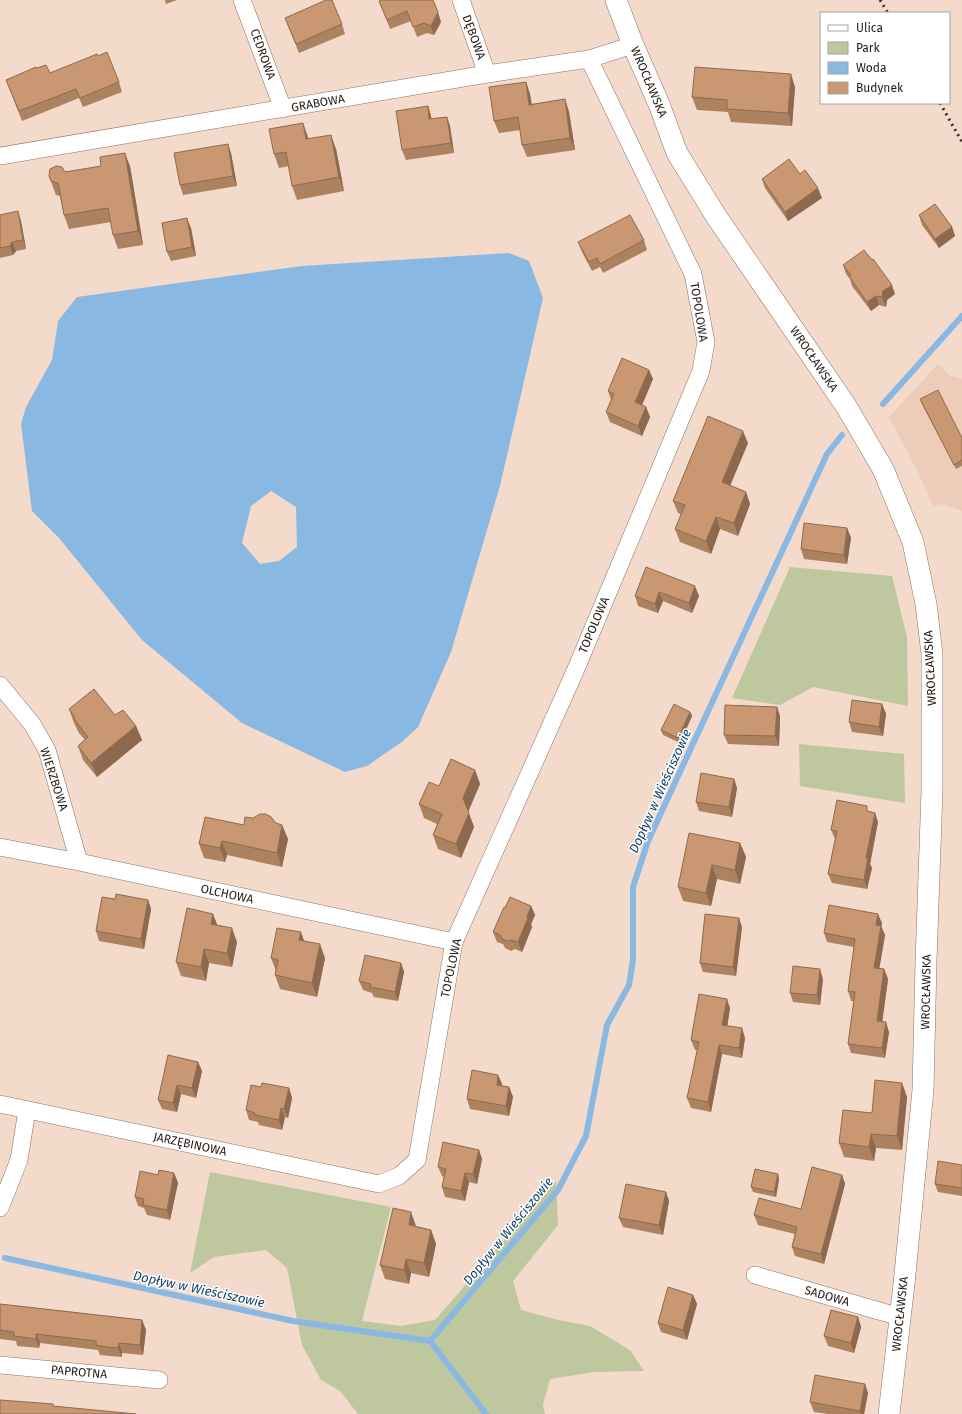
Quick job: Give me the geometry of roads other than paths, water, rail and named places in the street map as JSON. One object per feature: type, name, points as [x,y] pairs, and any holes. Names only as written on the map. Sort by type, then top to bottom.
[{"type":"street","name":"CEDROWA","points":[[242,0],[283,109]]},
{"type":"street","name":"DĘBOWA","points":[[461,0],[487,74]]},
{"type":"street","name":"WROCŁAWSKA","points":[[616,0],[677,152],[716,216],[846,406],[884,469],[913,542],[923,588],[932,654],[932,790],[923,1090],[889,1414]]},
{"type":"street","name":"GRABOWA","points":[[1,152],[283,109],[487,74],[589,59],[633,45]]},
{"type":"street","name":"TOPOLOWA","points":[[379,1184],[399,1176],[417,1160],[454,942],[576,668],[701,371],[706,342],[693,274],[589,59]]},
{"type":"street","name":"WIERZBOWA","points":[[0,684],[32,724],[47,750],[79,862]]},
{"type":"street","name":"OLCHOWA","points":[[0,847],[79,862],[454,942]]},
{"type":"street","name":"JARZĘBINOWA","points":[[0,1104],[379,1184]]},
{"type":"street","points":[[0,1208],[19,1160],[27,1110]]},
{"type":"street","name":"SADOWA","points":[[755,1275],[900,1318]]},
{"type":"street","name":"PAPROTNA","points":[[0,1365],[159,1380]]},
{"type":"water","points":[[509,253],[529,261],[543,298],[500,486],[451,652],[418,727],[403,741],[367,766],[345,772],[242,723],[142,640],[59,538],[32,511],[21,424],[26,407],[52,360],[58,321],[77,297],[302,266]],"holes":[[[271,491],[296,507],[297,547],[279,561],[260,564],[242,543],[251,506]]]},
{"type":"waterway","name":"Dopływ w Wieściszowie","points":[[883,404],[962,316]]},
{"type":"waterway","name":"Dopływ w Wieściszowie","points":[[5,1258],[293,1321],[430,1341],[558,1190],[586,1136],[607,1025],[629,985],[633,960],[633,887],[648,841],[827,454],[842,435]]},
{"type":"waterway","points":[[430,1341],[486,1414]]},
{"type":"railway","points":[[880,0],[887,12]]},
{"type":"railway","points":[[941,104],[962,142]]}]
